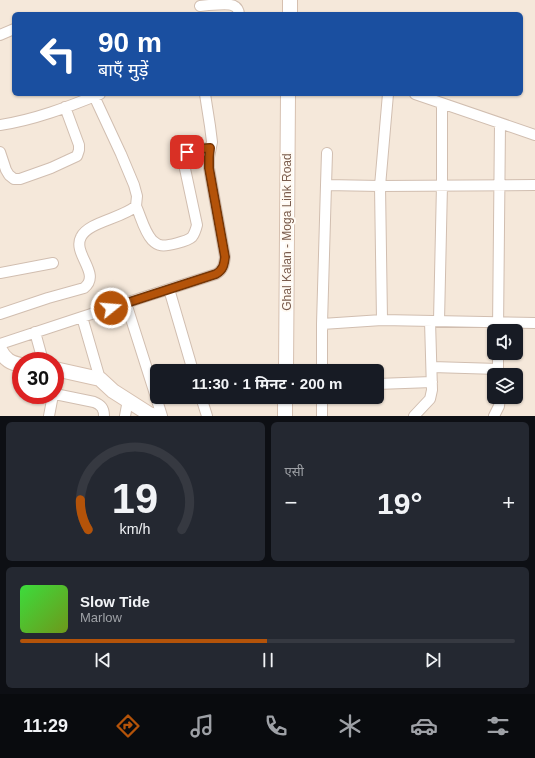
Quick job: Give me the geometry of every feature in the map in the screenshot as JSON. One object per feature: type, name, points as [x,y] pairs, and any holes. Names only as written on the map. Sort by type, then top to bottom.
[{"type":"street","points":[[290,0],[290,12]]},
{"type":"street","points":[[200,6],[230,4],[235,6],[239,12]]},
{"type":"street","points":[[0,35],[12,30]]},
{"type":"street","points":[[0,125],[16,123],[94,96]]},
{"type":"street","points":[[97,96],[134,185],[137,196],[136,206],[148,234],[153,241],[160,245],[184,242],[191,238],[195,232],[196,225],[184,164],[184,156],[190,149],[210,148]]},
{"type":"street","points":[[0,344],[82,316],[216,274],[220,271],[223,267],[225,257],[209,168],[212,134],[205,96]]},
{"type":"street","name":"Ghal Kalan - Moga Link Road","points":[[286,364],[288,96]]},
{"type":"street","points":[[382,320],[380,186],[388,96]]},
{"type":"street","points":[[420,96],[500,124],[535,134]]},
{"type":"street","points":[[414,416],[430,399],[432,390],[442,185],[442,104]]},
{"type":"street","points":[[0,152],[8,175],[14,179],[20,179],[51,168],[77,156],[79,146],[65,107]]},
{"type":"street","points":[[498,324],[500,124]]},
{"type":"street","points":[[322,364],[327,153]]},
{"type":"street","points":[[326,185],[535,185]]},
{"type":"street","points":[[0,314],[84,288],[88,285],[90,280],[89,272],[79,243],[81,237],[85,232],[94,226],[128,212],[136,206]]},
{"type":"street","points":[[0,273],[53,263]]},
{"type":"street","points":[[169,289],[191,364]]},
{"type":"street","points":[[126,303],[162,416]]},
{"type":"street","points":[[82,316],[100,379]]},
{"type":"street","points":[[322,324],[382,320],[435,321],[487,326]]},
{"type":"street","points":[[523,324],[535,323]]},
{"type":"street","points":[[35,332],[41,352]]},
{"type":"street","points":[[0,350],[3,356],[12,363]]},
{"type":"street","points":[[432,367],[487,371]]},
{"type":"street","points":[[64,371],[100,379],[113,391],[149,414],[156,416]]},
{"type":"street","points":[[384,384],[432,382]]},
{"type":"street","points":[[64,396],[100,404],[103,407],[104,416]]},
{"type":"street","points":[[125,416],[128,400]]},
{"type":"street","points":[[49,416],[52,404]]},
{"type":"street","points":[[203,404],[207,416]]},
{"type":"street","points":[[285,404],[285,416]]},
{"type":"street","points":[[322,404],[322,416]]},
{"type":"street","points":[[494,416],[499,404]]},
{"type":"shaded area","points":[[0,0],[535,0],[535,416],[0,416]]},
{"type":"route","points":[[111,308],[216,274],[223,267],[225,257],[209,168],[210,148],[190,149],[187,152]]}]
